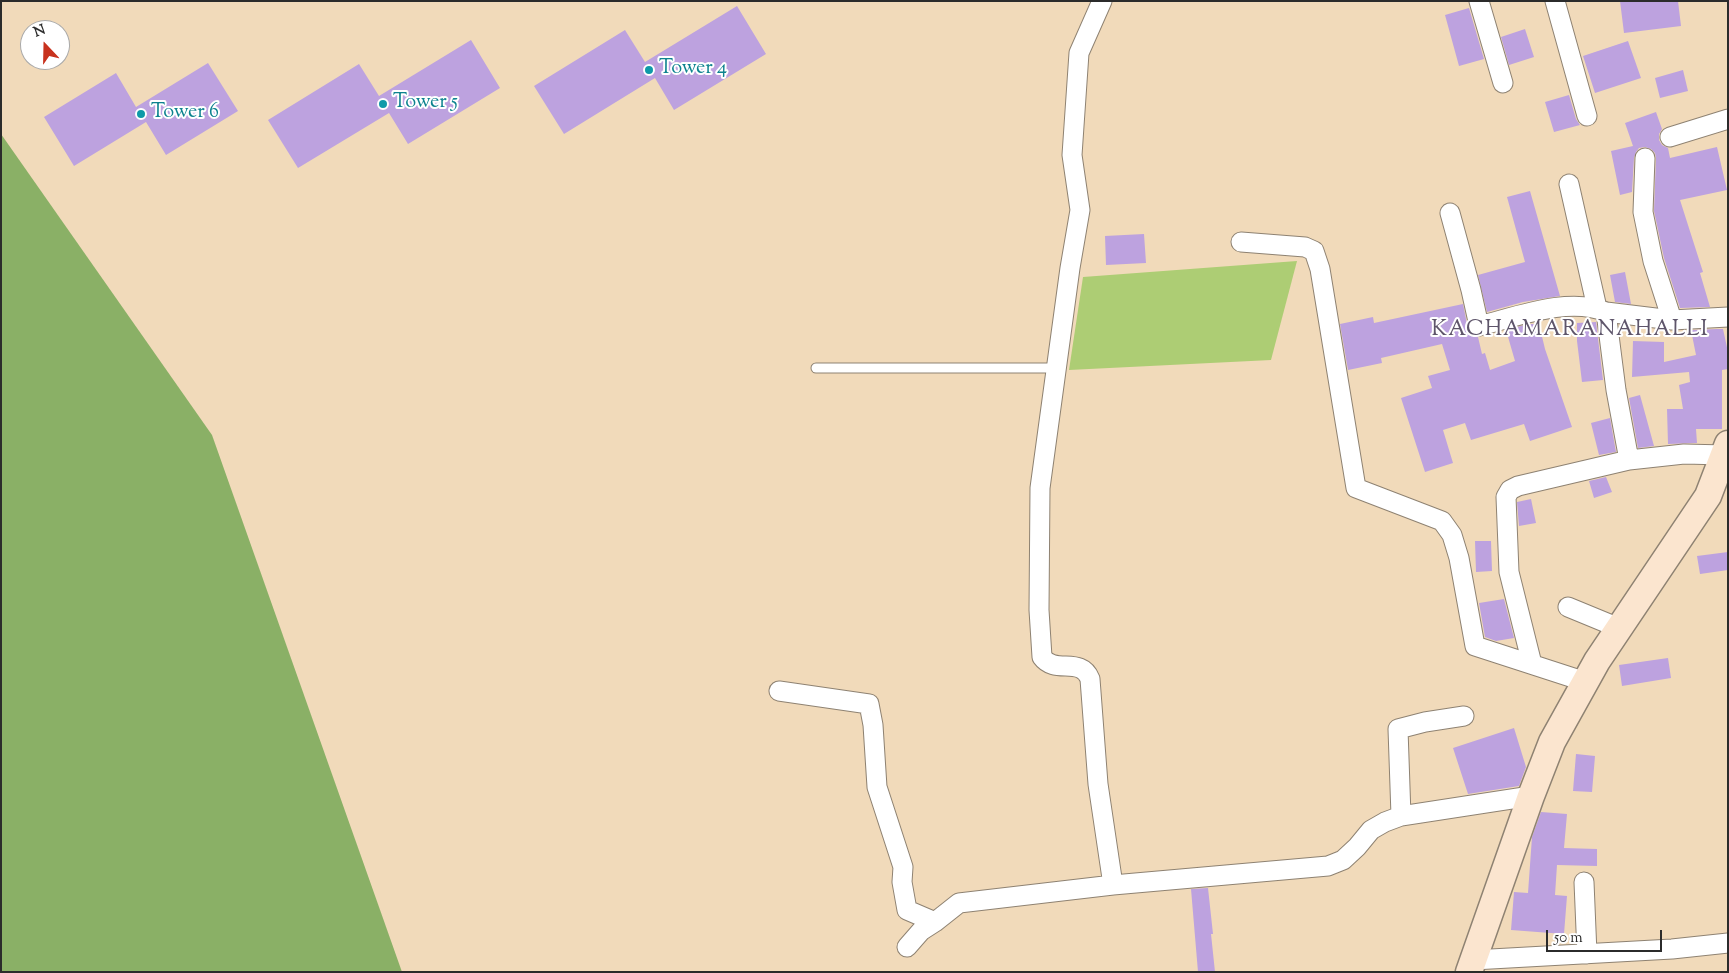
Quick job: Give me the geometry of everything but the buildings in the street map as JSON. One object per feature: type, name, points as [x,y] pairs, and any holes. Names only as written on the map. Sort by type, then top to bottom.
[{"type":"street","points":[[1102,1],[1079,53],[1072,156],[1080,210],[1070,268],[1058,368],[1040,488],[1039,610],[1042,657],[1046,663],[1082,668],[1090,679],[1098,784],[1113,885]]},
{"type":"street","points":[[1479,1],[1503,83]]},
{"type":"street","points":[[1555,1],[1587,116]]},
{"type":"street","points":[[1670,137],[1728,119]]},
{"type":"street","points":[[1645,158],[1643,212],[1653,262],[1672,320]]},
{"type":"street","points":[[1569,184],[1601,310],[1629,460]]},
{"type":"street","points":[[1450,214],[1479,326],[1559,306],[1672,320],[1728,317]]},
{"type":"street","points":[[1241,242],[1305,247],[1314,251],[1320,268],[1356,488],[1442,521],[1452,535],[1459,558],[1475,646],[1586,682]]},
{"type":"street","points":[[1532,664],[1509,572],[1506,497],[1510,490],[1518,486],[1629,460],[1726,450],[1708,496],[1597,661],[1552,742],[1471,966],[1587,954],[1672,949],[1728,943]]},
{"type":"street","points":[[1568,607],[1619,628]]},
{"type":"street","points":[[779,691],[869,704],[873,725],[877,787],[903,867],[902,882],[906,910],[935,922]]},
{"type":"street","points":[[1400,816],[1398,729],[1425,722],[1464,716]]},
{"type":"street","points":[[907,947],[921,931],[959,903],[1113,885],[1328,866],[1343,860],[1370,830],[1400,816],[1531,796]]},
{"type":"street","points":[[1584,882],[1587,954]]},
{"type":"lane","points":[[816,368],[1058,368]]},
{"type":"green space","points":[[1,134],[212,435],[402,972],[1,972]]},
{"type":"green space","points":[[1297,261],[1271,360],[1069,370],[1083,277]]},
{"type":"place","name":"Tower 4","points":[[649,70]]},
{"type":"place","name":"Tower 5","points":[[383,104]]},
{"type":"place","name":"Tower 6","points":[[141,114]]},
{"type":"district","name":"KACHAMARANAHALLI","points":[[1570,331]]}]
